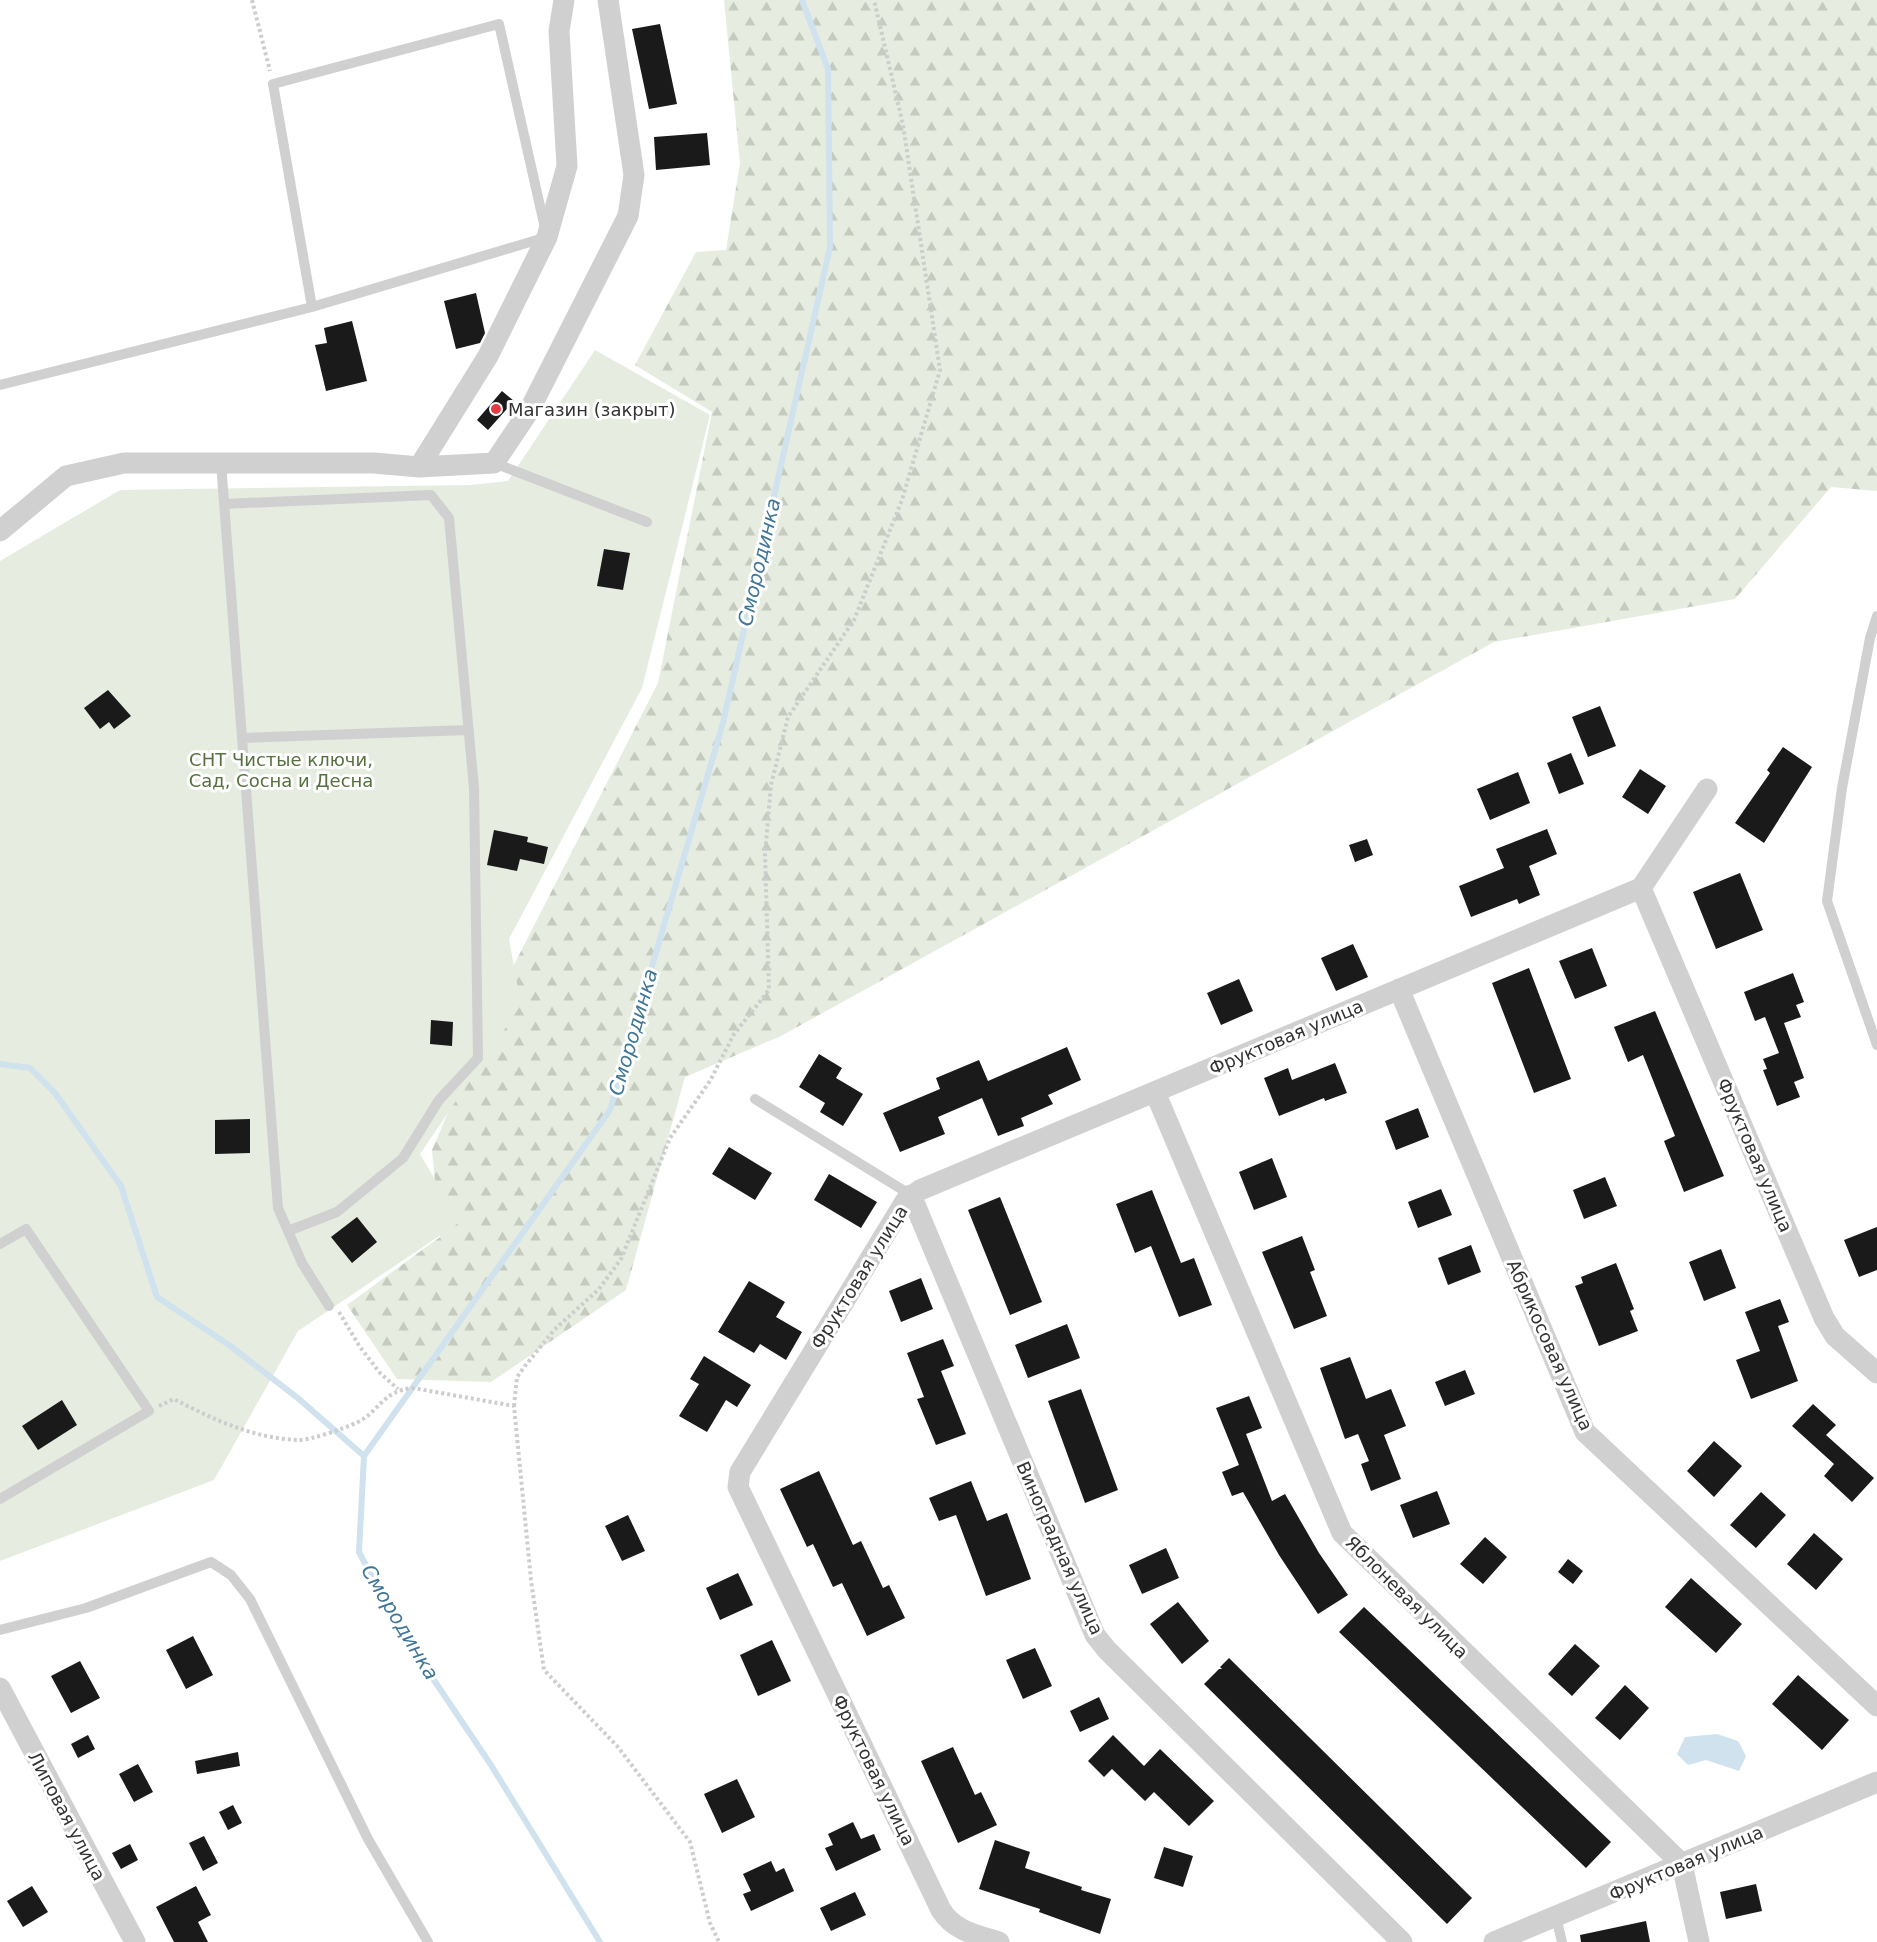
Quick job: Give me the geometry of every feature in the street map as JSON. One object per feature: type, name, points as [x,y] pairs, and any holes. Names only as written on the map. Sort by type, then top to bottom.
[{"type":"street","points":[[419,467],[488,356],[546,237],[567,166],[559,31],[564,0]]},
{"type":"street","points":[[0,531],[66,476],[124,463],[374,463],[419,467],[494,463],[529,411],[628,216],[634,175],[608,0]]},
{"type":"street","points":[[1641,888],[1707,789]]},
{"type":"street","name":"Фруктовая улица","points":[[999,1942],[962,1930],[947,1919],[941,1910],[738,1487],[740,1472],[911,1195],[1641,888],[1824,1318],[1835,1336],[1877,1373]]},
{"type":"street","name":"Абрикосовая улица","points":[[1399,989],[1585,1432],[1877,1706]]},
{"type":"street","name":"Яблоневая улица","points":[[1155,1092],[1348,1541],[1682,1864]]},
{"type":"street","name":"Виноградная улица","points":[[911,1195],[1095,1635],[1107,1650],[1402,1942]]},
{"type":"street","name":"Липовая улица","points":[[0,1688],[135,1942]]},
{"type":"street","name":"Фруктовая улица","points":[[1494,1942],[1877,1782]]},
{"type":"street","points":[[1682,1864],[1699,1942]]},
{"type":"lane","points":[[0,385],[312,307],[546,237],[499,24],[273,84],[312,307]]},
{"type":"lane","points":[[221,463],[278,1208],[302,1263],[329,1306]]},
{"type":"lane","points":[[494,463],[647,522]]},
{"type":"lane","points":[[224,504],[431,495],[449,518],[474,788],[478,1058],[439,1100],[403,1158],[337,1212],[288,1231]]},
{"type":"lane","points":[[1877,616],[1870,638],[1842,788],[1827,901],[1877,1045]]},
{"type":"lane","points":[[242,738],[468,730]]},
{"type":"lane","points":[[755,1099],[911,1195]]},
{"type":"lane","points":[[0,1244],[26,1229],[149,1411],[0,1500]]},
{"type":"lane","points":[[0,1630],[86,1608],[211,1562],[231,1575],[250,1599],[368,1839],[428,1942]]},
{"type":"lane","points":[[1556,1917],[1562,1942]]},
{"type":"path","points":[[252,0],[273,84]]},
{"type":"path","points":[[719,1942],[710,1923],[690,1842],[618,1747],[544,1670],[531,1580],[514,1406],[517,1377],[525,1366],[554,1330],[599,1289],[621,1259],[670,1138],[710,1081],[735,1034],[769,990],[765,854],[771,785],[788,717],[854,620],[902,500],[940,370],[903,125],[874,0]]},
{"type":"path","points":[[329,1306],[342,1315],[360,1347],[380,1373],[398,1389]]},
{"type":"path","points":[[149,1411],[174,1399],[212,1420],[256,1433],[301,1440],[358,1422],[398,1389],[413,1388],[514,1406]]},
{"type":"green space","points":[[724,0],[1877,0],[1877,491],[1831,487],[1735,599],[1494,642],[781,1036],[685,1077],[626,1290],[491,1382],[397,1379],[347,1305],[440,1237],[432,1150],[498,996],[658,683],[712,412],[635,365],[696,252],[726,250],[740,163]]},
{"type":"green space","name":"СНТ Чистые ключи, Сад, Сосна и Десна","points":[[595,350],[710,415],[642,688],[509,939],[521,1005],[420,1154],[460,1222],[298,1331],[214,1480],[0,1561],[0,561],[120,490],[471,485],[508,481]]},
{"type":"water","points":[[1717,1734],[1738,1741],[1746,1756],[1739,1771],[1706,1760],[1688,1765],[1677,1754],[1685,1737]]},
{"type":"building","points":[[660,24],[677,104],[649,109],[632,29]]},
{"type":"building","points":[[707,133],[710,165],[656,170],[654,137]]},
{"type":"building","points":[[476,293],[485,333],[480,343],[456,349],[444,301]]},
{"type":"building","points":[[352,321],[367,381],[326,391],[315,345],[327,343],[324,328]]},
{"type":"building","name":"Магазин (закрыт)","points":[[502,391],[514,401],[488,430],[477,420]]},
{"type":"building","points":[[604,549],[630,553],[623,590],[597,586]]},
{"type":"building","points":[[108,690],[131,716],[114,729],[109,722],[100,729],[84,708]]},
{"type":"building","points":[[1600,706],[1616,746],[1588,757],[1572,717]]},
{"type":"building","points":[[1783,747],[1812,767],[1764,843],[1735,823],[1770,773],[1767,770]]},
{"type":"building","points":[[1571,753],[1584,784],[1559,794],[1547,763]]},
{"type":"building","points":[[1640,769],[1666,786],[1648,814],[1622,797]]},
{"type":"building","points":[[1518,772],[1530,803],[1490,820],[1477,789]]},
{"type":"building","points":[[1547,829],[1557,854],[1529,866],[1540,895],[1519,904],[1517,899],[1471,917],[1459,886],[1504,868],[1496,849]]},
{"type":"building","points":[[494,830],[528,837],[527,842],[548,847],[544,864],[520,859],[517,871],[487,865]]},
{"type":"building","points":[[1367,839],[1373,855],[1355,862],[1349,845]]},
{"type":"building","points":[[1740,873],[1763,930],[1716,949],[1693,892]]},
{"type":"building","points":[[1353,944],[1368,977],[1336,991],[1321,958]]},
{"type":"building","points":[[1592,948],[1607,986],[1575,999],[1559,961]]},
{"type":"building","points":[[1529,968],[1571,1079],[1534,1093],[1492,983]]},
{"type":"building","points":[[1793,973],[1804,1002],[1796,1005],[1801,1017],[1784,1023],[1804,1078],[1794,1082],[1800,1097],[1777,1106],[1763,1070],[1767,1069],[1763,1059],[1779,1053],[1765,1017],[1755,1021],[1744,992]]},
{"type":"building","points":[[1239,979],[1253,1011],[1221,1025],[1207,993]]},
{"type":"building","points":[[1655,1011],[1724,1176],[1684,1192],[1664,1141],[1675,1136],[1643,1055],[1628,1062],[1614,1027]]},
{"type":"building","points":[[431,1020],[453,1022],[452,1046],[430,1044]]},
{"type":"building","points":[[1067,1047],[1081,1080],[1048,1095],[1053,1104],[1021,1118],[1024,1126],[998,1136],[982,1098],[938,1117],[945,1134],[900,1152],[883,1113],[940,1089],[936,1078],[979,1060],[988,1081]]},
{"type":"building","points":[[819,1054],[842,1068],[836,1078],[863,1094],[843,1126],[820,1112],[825,1103],[799,1087]]},
{"type":"building","points":[[1335,1063],[1347,1093],[1325,1101],[1324,1098],[1279,1116],[1264,1078],[1288,1068],[1292,1080]]},
{"type":"building","points":[[1418,1108],[1429,1137],[1396,1150],[1385,1121]]},
{"type":"building","points":[[250,1119],[250,1153],[215,1154],[215,1120]]},
{"type":"building","points":[[729,1147],[772,1173],[755,1200],[712,1174]]},
{"type":"building","points":[[1272,1158],[1287,1197],[1254,1210],[1239,1172]]},
{"type":"building","points":[[829,1174],[877,1202],[861,1228],[814,1200]]},
{"type":"building","points":[[1605,1177],[1617,1206],[1584,1219],[1573,1190]]},
{"type":"building","points":[[1441,1189],[1452,1215],[1418,1228],[1408,1202]]},
{"type":"building","points":[[1152,1190],[1181,1263],[1194,1258],[1212,1305],[1179,1317],[1151,1246],[1135,1253],[1116,1204]]},
{"type":"building","points":[[1000,1197],[1042,1302],[1010,1315],[968,1210]]},
{"type":"building","points":[[357,1217],[377,1242],[352,1263],[331,1237]]},
{"type":"building","points":[[1877,1227],[1877,1270],[1859,1277],[1844,1240]]},
{"type":"building","points":[[1302,1236],[1315,1270],[1310,1272],[1327,1316],[1294,1329],[1262,1252]]},
{"type":"building","points":[[1471,1245],[1481,1272],[1448,1285],[1438,1258]]},
{"type":"building","points":[[1721,1249],[1736,1288],[1704,1301],[1689,1262]]},
{"type":"building","points":[[1616,1263],[1634,1309],[1630,1311],[1638,1331],[1599,1346],[1575,1286],[1583,1283],[1581,1277]]},
{"type":"building","points":[[921,1278],[933,1309],[901,1322],[889,1291]]},
{"type":"building","points":[[749,1281],[785,1302],[776,1317],[802,1332],[786,1360],[760,1344],[754,1353],[718,1332]]},
{"type":"building","points":[[1780,1299],[1789,1322],[1778,1326],[1798,1381],[1751,1399],[1736,1360],[1760,1351],[1745,1312]]},
{"type":"building","points":[[1067,1324],[1080,1358],[1028,1378],[1015,1345]]},
{"type":"building","points":[[943,1339],[954,1366],[941,1371],[966,1434],[936,1445],[917,1399],[924,1397],[907,1353]]},
{"type":"building","points":[[704,1356],[751,1385],[737,1407],[726,1400],[707,1432],[679,1416],[699,1384],[690,1379]]},
{"type":"building","points":[[1350,1357],[1366,1399],[1391,1389],[1406,1426],[1384,1435],[1401,1479],[1371,1491],[1361,1464],[1369,1461],[1358,1434],[1345,1439],[1320,1368]]},
{"type":"building","points":[[1465,1370],[1475,1394],[1445,1406],[1435,1382]]},
{"type":"building","points":[[1081,1389],[1118,1490],[1085,1503],[1048,1401]]},
{"type":"building","points":[[1249,1396],[1262,1428],[1246,1434],[1272,1501],[1285,1494],[1319,1553],[1348,1595],[1318,1614],[1279,1555],[1243,1492],[1232,1496],[1222,1472],[1239,1465],[1216,1408]]},
{"type":"building","points":[[62,1400],[77,1425],[38,1450],[22,1426]]},
{"type":"building","points":[[1813,1404],[1836,1425],[1826,1435],[1874,1478],[1852,1502],[1824,1476],[1834,1464],[1792,1426]]},
{"type":"building","points":[[1714,1441],[1742,1466],[1714,1497],[1687,1471]]},
{"type":"building","points":[[819,1471],[853,1545],[861,1541],[883,1588],[889,1585],[905,1618],[867,1636],[842,1583],[833,1587],[813,1544],[807,1547],[780,1489]]},
{"type":"building","points":[[971,1481],[987,1521],[1007,1513],[1031,1579],[986,1596],[956,1515],[939,1521],[929,1498]]},
{"type":"building","points":[[1437,1491],[1450,1524],[1413,1538],[1400,1505]]},
{"type":"building","points":[[1761,1492],[1786,1515],[1756,1548],[1730,1525]]},
{"type":"building","points":[[628,1515],[645,1551],[622,1561],[605,1526]]},
{"type":"building","points":[[1814,1533],[1843,1559],[1816,1590],[1787,1564]]},
{"type":"building","points":[[1485,1537],[1507,1557],[1483,1584],[1460,1564]]},
{"type":"building","points":[[1166,1548],[1179,1578],[1142,1594],[1129,1565]]},
{"type":"building","points":[[1568,1559],[1583,1571],[1573,1584],[1558,1572]]},
{"type":"building","points":[[738,1573],[753,1605],[720,1620],[706,1588]]},
{"type":"building","points":[[1691,1578],[1742,1624],[1716,1653],[1665,1607]]},
{"type":"building","points":[[1178,1602],[1209,1641],[1182,1664],[1150,1624]]},
{"type":"building","points":[[1364,1607],[1611,1842],[1586,1868],[1339,1632]]},
{"type":"building","points":[[193,1636],[213,1675],[186,1689],[166,1650]]},
{"type":"building","points":[[772,1640],[791,1681],[758,1696],[740,1655]]},
{"type":"building","points":[[1575,1644],[1600,1666],[1572,1696],[1548,1674]]},
{"type":"building","points":[[1035,1648],[1052,1686],[1023,1699],[1006,1660]]},
{"type":"building","points":[[1229,1658],[1472,1898],[1447,1924],[1204,1684],[1219,1669],[1222,1669],[1220,1667]]},
{"type":"building","points":[[80,1661],[100,1698],[71,1713],[51,1676]]},
{"type":"building","points":[[1798,1675],[1849,1720],[1822,1750],[1772,1704]]},
{"type":"building","points":[[1625,1685],[1649,1708],[1620,1740],[1595,1718]]},
{"type":"building","points":[[1099,1697],[1109,1719],[1080,1732],[1070,1711]]},
{"type":"building","points":[[88,1735],[95,1749],[78,1758],[71,1744]]},
{"type":"building","points":[[1113,1735],[1144,1766],[1160,1749],[1214,1801],[1189,1826],[1154,1792],[1145,1801],[1112,1769],[1104,1777],[1088,1761]]},
{"type":"building","points":[[953,1747],[975,1795],[981,1792],[997,1825],[958,1843],[921,1761]]},
{"type":"building","points":[[238,1752],[240,1766],[197,1774],[195,1761]]},
{"type":"building","points":[[138,1764],[153,1792],[134,1802],[119,1774]]},
{"type":"building","points":[[737,1779],[755,1817],[722,1833],[704,1794]]},
{"type":"building","points":[[233,1805],[242,1823],[228,1830],[219,1812]]},
{"type":"building","points":[[853,1822],[861,1839],[874,1834],[881,1850],[836,1871],[825,1848],[833,1845],[828,1834]]},
{"type":"building","points":[[204,1836],[218,1863],[203,1871],[189,1843]]},
{"type":"building","points":[[995,1840],[1030,1852],[1025,1868],[1111,1899],[1100,1934],[1039,1912],[1040,1909],[979,1889]]},
{"type":"building","points":[[130,1844],[138,1860],[121,1869],[112,1853]]},
{"type":"building","points":[[1164,1847],[1193,1856],[1183,1887],[1154,1878]]},
{"type":"building","points":[[771,1861],[776,1872],[784,1868],[794,1891],[751,1911],[743,1894],[751,1891],[743,1874]]},
{"type":"building","points":[[1756,1884],[1762,1911],[1726,1919],[1720,1892]]},
{"type":"building","points":[[32,1886],[48,1912],[23,1927],[7,1901]]},
{"type":"building","points":[[196,1886],[211,1915],[198,1922],[208,1942],[174,1942],[156,1907]]},
{"type":"building","points":[[855,1892],[866,1915],[831,1931],[820,1908]]},
{"type":"building","points":[[1646,1921],[1650,1942],[1581,1942],[1580,1935]]},
{"type":"waterway","name":"Смородинка","points":[[600,1942],[491,1765],[397,1625],[359,1552],[364,1456],[610,1110],[723,723],[830,247],[828,69],[802,0]]},
{"type":"waterway","points":[[0,1064],[30,1068],[55,1093],[121,1186],[157,1297],[229,1345],[299,1399],[364,1456]]},
{"type":"place","name":"Магазин (закрыт)","points":[[496,409]]}]
